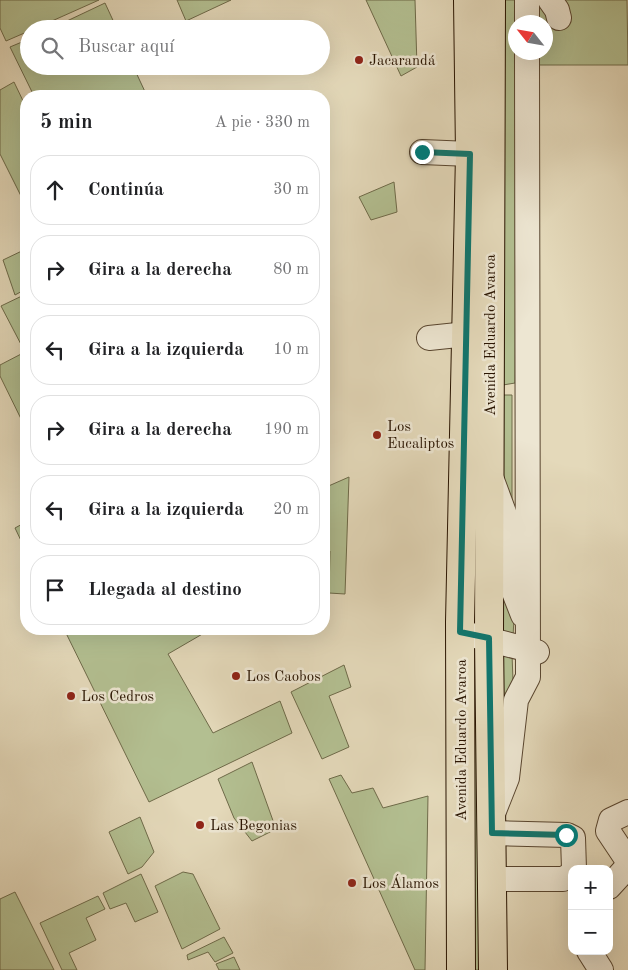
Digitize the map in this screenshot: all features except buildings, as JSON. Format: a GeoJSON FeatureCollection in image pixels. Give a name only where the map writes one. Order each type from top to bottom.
{"type":"FeatureCollection","features":[{"type":"Feature","properties":{"kind":"main road","name":"Avenida Eduardo Avaroa"},"geometry":{"type":"LineString","coordinates":[[461,970],[460,632],[470,154],[468,0]]}},
{"type":"Feature","properties":{"kind":"main road","name":"Avenida Eduardo Avaroa"},"geometry":{"type":"LineString","coordinates":[[491,0],[489,638],[494,970]]}},
{"type":"Feature","properties":{"kind":"main road"},"geometry":{"type":"LineString","coordinates":[[461,845],[492,832]]}},
{"type":"Feature","properties":{"kind":"street"},"geometry":{"type":"LineString","coordinates":[[527,0],[527,15]]}},
{"type":"Feature","properties":{"kind":"street"},"geometry":{"type":"LineString","coordinates":[[528,60],[528,626],[532,651],[528,677],[516,700],[507,778],[492,832],[566,835],[573,838],[575,844],[574,865]]}},
{"type":"Feature","properties":{"kind":"street"},"geometry":{"type":"LineString","coordinates":[[422,152],[470,154]]}},
{"type":"Feature","properties":{"kind":"street"},"geometry":{"type":"LineString","coordinates":[[429,338],[467,334]]}},
{"type":"Feature","properties":{"kind":"street"},"geometry":{"type":"LineString","coordinates":[[490,472],[509,526],[508,577],[528,626]]}},
{"type":"Feature","properties":{"kind":"street"},"geometry":{"type":"LineString","coordinates":[[460,632],[489,638],[532,651]]}},
{"type":"Feature","properties":{"kind":"street"},"geometry":{"type":"LineString","coordinates":[[628,812],[611,820],[608,831],[628,861]]}},
{"type":"Feature","properties":{"kind":"street"},"geometry":{"type":"LineString","coordinates":[[613,883],[628,866]]}},
{"type":"Feature","properties":{"kind":"street"},"geometry":{"type":"LineString","coordinates":[[494,884],[563,879],[568,876]]}},
{"type":"Feature","properties":{"kind":"street"},"geometry":{"type":"LineString","coordinates":[[494,884],[568,888]]}},
{"type":"Feature","properties":{"kind":"street"},"geometry":{"type":"LineString","coordinates":[[583,955],[583,970]]}},
{"type":"Feature","properties":{"kind":"street"},"geometry":{"type":"LineString","coordinates":[[592,955],[601,970]]}},
{"type":"Feature","properties":{"kind":"green space"},"geometry":{"type":"Polygon","coordinates":[[[0,0],[99,0],[54,20],[20,20],[20,35],[6,41],[0,28],[0,0]]]}},
{"type":"Feature","properties":{"kind":"green space"},"geometry":{"type":"Polygon","coordinates":[[[177,0],[231,0],[188,20],[186,20],[177,0]]]}},
{"type":"Feature","properties":{"kind":"green space"},"geometry":{"type":"Polygon","coordinates":[[[366,0],[415,0],[417,67],[401,76],[366,0]]]}},
{"type":"Feature","properties":{"kind":"green space"},"geometry":{"type":"Polygon","coordinates":[[[500,0],[517,0],[517,15],[508,15],[508,60],[517,60],[515,383],[503,385],[500,0]]]}},
{"type":"Feature","properties":{"kind":"green space"},"geometry":{"type":"Polygon","coordinates":[[[540,0],[627,0],[628,65],[535,65],[535,60],[553,60],[553,15],[539,15],[540,0]]]}},
{"type":"Feature","properties":{"kind":"green space"},"geometry":{"type":"Polygon","coordinates":[[[105,3],[113,20],[69,20],[105,3]]]}},
{"type":"Feature","properties":{"kind":"green space"},"geometry":{"type":"Polygon","coordinates":[[[20,43],[20,67],[10,47],[20,43]]]}},
{"type":"Feature","properties":{"kind":"green space"},"geometry":{"type":"Polygon","coordinates":[[[24,75],[137,75],[144,90],[31,90],[24,75]]]}},
{"type":"Feature","properties":{"kind":"green space"},"geometry":{"type":"Polygon","coordinates":[[[14,82],[20,94],[20,194],[0,154],[0,90],[14,82]]]}},
{"type":"Feature","properties":{"kind":"green space"},"geometry":{"type":"Polygon","coordinates":[[[394,182],[397,212],[371,220],[359,197],[394,182]]]}},
{"type":"Feature","properties":{"kind":"green space"},"geometry":{"type":"Polygon","coordinates":[[[20,252],[20,292],[15,295],[3,260],[20,252]]]}},
{"type":"Feature","properties":{"kind":"green space"},"geometry":{"type":"Polygon","coordinates":[[[20,297],[20,342],[1,306],[20,297]]]}},
{"type":"Feature","properties":{"kind":"green space"},"geometry":{"type":"Polygon","coordinates":[[[20,355],[20,417],[0,376],[0,365],[20,355]]]}},
{"type":"Feature","properties":{"kind":"green space"},"geometry":{"type":"Polygon","coordinates":[[[502,395],[512,395],[512,519],[503,486],[502,395]]]}},
{"type":"Feature","properties":{"kind":"green space"},"geometry":{"type":"Polygon","coordinates":[[[349,477],[345,594],[330,593],[330,485],[349,477]]]}},
{"type":"Feature","properties":{"kind":"green space"},"geometry":{"type":"Polygon","coordinates":[[[20,525],[20,538],[15,528],[20,525]]]}},
{"type":"Feature","properties":{"kind":"green space"},"geometry":{"type":"Polygon","coordinates":[[[499,527],[514,619],[513,636],[498,632],[499,527]]]}},
{"type":"Feature","properties":{"kind":"green space"},"geometry":{"type":"Polygon","coordinates":[[[67,635],[201,635],[168,654],[213,733],[280,701],[292,733],[149,802],[67,635]]]}},
{"type":"Feature","properties":{"kind":"green space"},"geometry":{"type":"Polygon","coordinates":[[[498,650],[512,654],[513,681],[502,776],[498,650]]]}},
{"type":"Feature","properties":{"kind":"green space"},"geometry":{"type":"Polygon","coordinates":[[[344,665],[351,687],[329,696],[349,747],[322,759],[291,692],[344,665]]]}},
{"type":"Feature","properties":{"kind":"green space"},"geometry":{"type":"Polygon","coordinates":[[[483,724],[480,970],[469,970],[473,725],[483,724]]]}},
{"type":"Feature","properties":{"kind":"green space"},"geometry":{"type":"Polygon","coordinates":[[[252,762],[276,829],[252,841],[234,818],[218,779],[252,762]]]}},
{"type":"Feature","properties":{"kind":"green space"},"geometry":{"type":"Polygon","coordinates":[[[341,775],[352,793],[373,788],[383,808],[428,796],[425,970],[415,970],[329,779],[341,775]]]}},
{"type":"Feature","properties":{"kind":"green space"},"geometry":{"type":"Polygon","coordinates":[[[140,817],[154,852],[142,867],[128,874],[109,832],[140,817]]]}},
{"type":"Feature","properties":{"kind":"green space"},"geometry":{"type":"Polygon","coordinates":[[[183,872],[193,874],[220,929],[182,949],[155,886],[183,872]]]}},
{"type":"Feature","properties":{"kind":"green space"},"geometry":{"type":"Polygon","coordinates":[[[141,874],[158,912],[135,922],[126,903],[110,909],[103,893],[141,874]]]}},
{"type":"Feature","properties":{"kind":"green space"},"geometry":{"type":"Polygon","coordinates":[[[15,892],[54,970],[0,970],[0,899],[15,892]]]}},
{"type":"Feature","properties":{"kind":"green space"},"geometry":{"type":"Polygon","coordinates":[[[98,896],[105,909],[86,918],[96,940],[69,953],[77,970],[62,970],[40,923],[98,896]]]}},
{"type":"Feature","properties":{"kind":"green space"},"geometry":{"type":"Polygon","coordinates":[[[224,937],[233,953],[215,962],[208,952],[188,960],[187,955],[224,937]]]}},
{"type":"Feature","properties":{"kind":"green space"},"geometry":{"type":"Polygon","coordinates":[[[234,957],[240,970],[219,970],[216,964],[234,957]]]}},
{"type":"Feature","properties":{"kind":"place","name":"Jacarandá"},"geometry":{"type":"Point","coordinates":[359,60]}},
{"type":"Feature","properties":{"kind":"place","name":"Los Eucaliptos"},"geometry":{"type":"Point","coordinates":[377,435]}},
{"type":"Feature","properties":{"kind":"place","name":"Los Caobos"},"geometry":{"type":"Point","coordinates":[236,676]}},
{"type":"Feature","properties":{"kind":"place","name":"Los Cedros"},"geometry":{"type":"Point","coordinates":[71,696]}},
{"type":"Feature","properties":{"kind":"place","name":"Las Begonias"},"geometry":{"type":"Point","coordinates":[200,825]}},
{"type":"Feature","properties":{"kind":"place","name":"Los Álamos"},"geometry":{"type":"Point","coordinates":[352,883]}},
{"type":"Feature","properties":{"kind":"route"},"geometry":{"type":"LineString","coordinates":[[422,152],[470,154],[466,384],[462,456],[460,632],[489,638],[492,833],[566,835]]}}]}
